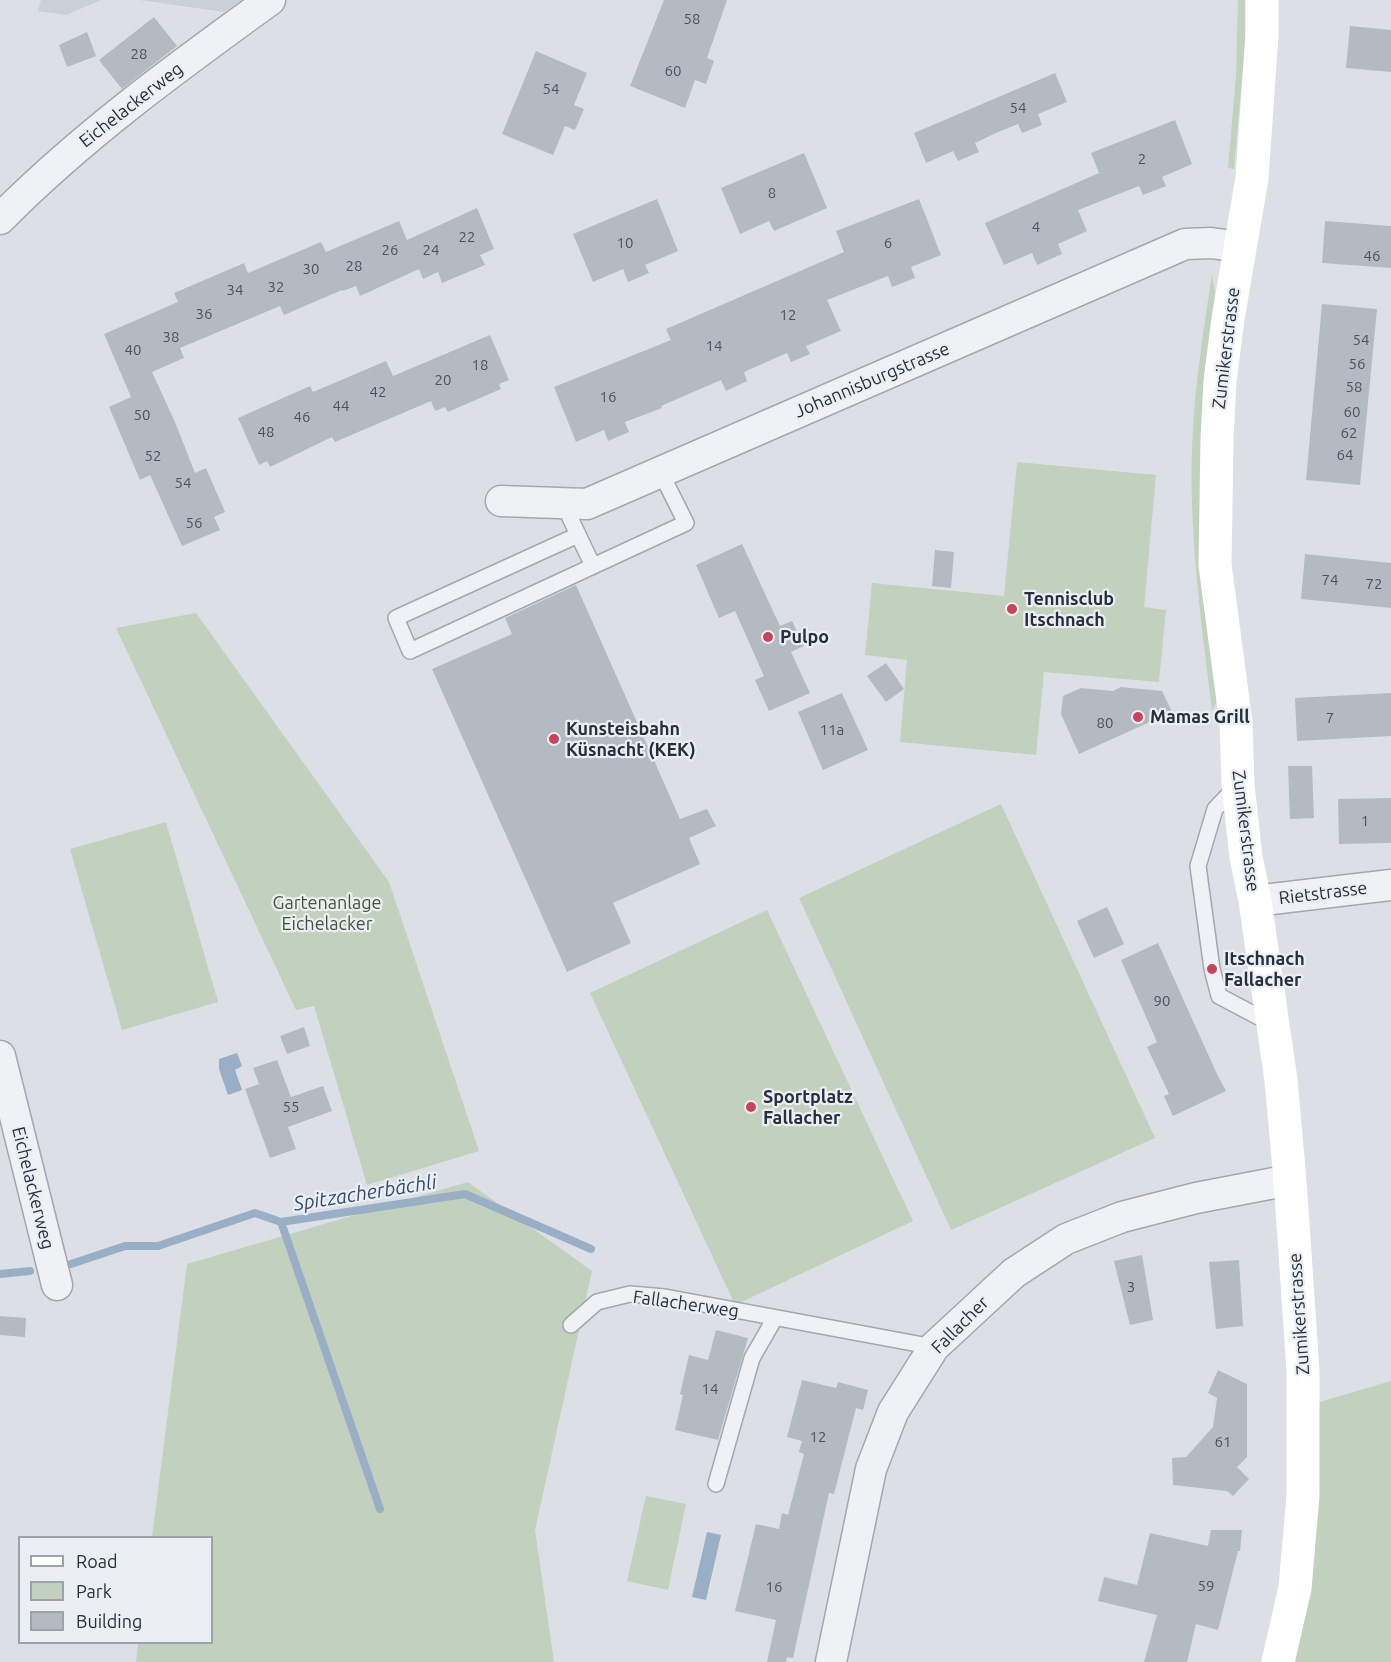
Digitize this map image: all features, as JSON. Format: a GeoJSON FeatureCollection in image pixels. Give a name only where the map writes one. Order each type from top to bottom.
{"type":"FeatureCollection","features":[{"type":"Feature","properties":{"kind":"main road","name":"Zumikerstrasse"},"geometry":{"type":"LineString","coordinates":[[1262,0],[1262,35],[1252,178],[1220,381],[1215,565],[1236,723],[1238,785],[1246,857],[1274,1026],[1290,1179],[1303,1371],[1303,1496],[1295,1588],[1278,1662]]}},
{"type":"Feature","properties":{"kind":"street","name":"Eichelackerweg"},"geometry":{"type":"LineString","coordinates":[[0,219],[40,179],[106,124],[270,0]]}},
{"type":"Feature","properties":{"kind":"street","name":"Johannisburgstrasse"},"geometry":{"type":"LineString","coordinates":[[501,501],[587,504],[1185,244],[1211,243],[1240,247]]}},
{"type":"Feature","properties":{"kind":"street","name":"Rietstrasse"},"geometry":{"type":"LineString","coordinates":[[1255,902],[1391,885]]}},
{"type":"Feature","properties":{"kind":"street","name":"Eichelackerweg"},"geometry":{"type":"LineString","coordinates":[[0,1056],[57,1285]]}},
{"type":"Feature","properties":{"kind":"street","name":"Fallacher"},"geometry":{"type":"LineString","coordinates":[[831,1662],[871,1469],[893,1412],[934,1347],[1014,1273],[1066,1239],[1122,1216],[1290,1179]]}},
{"type":"Feature","properties":{"kind":"lane"},"geometry":{"type":"LineString","coordinates":[[578,535],[396,618],[410,651],[686,524],[660,471]]}},
{"type":"Feature","properties":{"kind":"lane"},"geometry":{"type":"LineString","coordinates":[[563,503],[593,566]]}},
{"type":"Feature","properties":{"kind":"lane"},"geometry":{"type":"LineString","coordinates":[[1238,785],[1215,809],[1198,866],[1212,969],[1219,996],[1274,1026]]}},
{"type":"Feature","properties":{"kind":"lane","name":"Fallacherweg"},"geometry":{"type":"LineString","coordinates":[[571,1325],[597,1302],[630,1294],[665,1297],[934,1347]]}},
{"type":"Feature","properties":{"kind":"lane"},"geometry":{"type":"LineString","coordinates":[[716,1484],[752,1358],[774,1318]]}},
{"type":"Feature","properties":{"kind":"shaded area"},"geometry":{"type":"Polygon","coordinates":[[[41,0],[101,0],[66,15],[38,11],[41,0]]]}},
{"type":"Feature","properties":{"kind":"shaded area"},"geometry":{"type":"Polygon","coordinates":[[[139,0],[241,0],[224,12],[139,0]]]}},
{"type":"Feature","properties":{"kind":"green space"},"geometry":{"type":"Polygon","coordinates":[[[1238,0],[1245,0],[1245,45],[1234,169],[1228,168],[1236,76],[1238,0]]]}},
{"type":"Feature","properties":{"kind":"green space"},"geometry":{"type":"Polygon","coordinates":[[[1212,275],[1215,293],[1203,395],[1200,467],[1201,556],[1217,701],[1212,711],[1193,535],[1192,465],[1196,390],[1212,275]]]}},
{"type":"Feature","properties":{"kind":"green space","name":"Tennisclub Itschnach"},"geometry":{"type":"Polygon","coordinates":[[[1017,462],[1156,475],[1144,607],[1166,610],[1159,682],[1044,672],[1036,755],[900,742],[907,660],[865,655],[872,583],[1004,596],[1017,462]]]}},
{"type":"Feature","properties":{"kind":"green space","name":"Gartenanlage Eichelacker"},"geometry":{"type":"Polygon","coordinates":[[[196,613],[389,882],[479,1151],[367,1185],[314,1006],[296,1010],[116,628],[196,613]]]}},
{"type":"Feature","properties":{"kind":"green space"},"geometry":{"type":"Polygon","coordinates":[[[1001,804],[1155,1138],[951,1230],[799,898],[1001,804]]]}},
{"type":"Feature","properties":{"kind":"green space"},"geometry":{"type":"Polygon","coordinates":[[[166,822],[218,1002],[122,1030],[70,849],[166,822]]]}},
{"type":"Feature","properties":{"kind":"green space","name":"Sportplatz Fallacher"},"geometry":{"type":"Polygon","coordinates":[[[767,910],[913,1221],[735,1305],[590,993],[767,910]]]}},
{"type":"Feature","properties":{"kind":"green space"},"geometry":{"type":"Polygon","coordinates":[[[468,1182],[592,1271],[535,1530],[554,1662],[136,1662],[138,1644],[213,1644],[213,1536],[152,1536],[187,1264],[468,1182]]]}},
{"type":"Feature","properties":{"kind":"green space"},"geometry":{"type":"Polygon","coordinates":[[[1391,1381],[1391,1662],[1278,1662],[1306,1406],[1391,1381]]]}},
{"type":"Feature","properties":{"kind":"green space"},"geometry":{"type":"Polygon","coordinates":[[[646,1496],[686,1504],[668,1590],[627,1581],[646,1496]]]}},
{"type":"Feature","properties":{"kind":"water"},"geometry":{"type":"Polygon","coordinates":[[[237,1053],[242,1066],[235,1070],[242,1090],[228,1095],[219,1069],[219,1059],[237,1053]]]}},
{"type":"Feature","properties":{"kind":"water"},"geometry":{"type":"Polygon","coordinates":[[[707,1532],[721,1535],[706,1600],[692,1597],[707,1532]]]}},
{"type":"Feature","properties":{"kind":"building"},"geometry":{"type":"Polygon","coordinates":[[[664,0],[727,0],[707,58],[714,61],[706,84],[695,80],[685,108],[630,86],[664,0]]]}},
{"type":"Feature","properties":{"kind":"building"},"geometry":{"type":"Polygon","coordinates":[[[154,17],[177,46],[122,89],[99,60],[154,17]]]}},
{"type":"Feature","properties":{"kind":"building"},"geometry":{"type":"Polygon","coordinates":[[[1350,26],[1391,30],[1391,72],[1346,68],[1350,26]]]}},
{"type":"Feature","properties":{"kind":"building"},"geometry":{"type":"Polygon","coordinates":[[[87,32],[96,56],[67,67],[59,45],[87,32]]]}},
{"type":"Feature","properties":{"kind":"building"},"geometry":{"type":"Polygon","coordinates":[[[536,51],[587,73],[574,105],[584,109],[575,130],[565,126],[553,155],[502,134],[536,51]]]}},
{"type":"Feature","properties":{"kind":"building"},"geometry":{"type":"Polygon","coordinates":[[[1055,73],[1067,102],[1038,114],[1042,125],[1022,133],[1018,124],[975,143],[979,152],[958,161],[953,151],[926,163],[914,133],[1055,73]]]}},
{"type":"Feature","properties":{"kind":"building"},"geometry":{"type":"Polygon","coordinates":[[[1175,120],[1192,164],[1162,177],[1166,186],[1143,195],[1139,186],[1078,210],[1087,231],[1058,244],[1062,254],[1037,265],[1032,253],[1004,265],[985,223],[1099,173],[1091,153],[1175,120]]]}},
{"type":"Feature","properties":{"kind":"building"},"geometry":{"type":"Polygon","coordinates":[[[804,153],[827,208],[774,231],[769,221],[740,234],[721,188],[804,153]]]}},
{"type":"Feature","properties":{"kind":"building"},"geometry":{"type":"Polygon","coordinates":[[[657,199],[678,251],[645,265],[649,273],[628,282],[623,269],[593,282],[573,234],[657,199]]]}},
{"type":"Feature","properties":{"kind":"building"},"geometry":{"type":"Polygon","coordinates":[[[919,199],[941,255],[911,267],[915,278],[892,287],[888,276],[827,300],[841,331],[806,346],[810,354],[791,362],[787,353],[744,372],[747,381],[726,391],[721,380],[661,406],[662,408],[625,422],[629,432],[608,441],[604,430],[576,442],[554,387],[671,340],[666,329],[844,252],[836,231],[919,199]]]}},
{"type":"Feature","properties":{"kind":"building"},"geometry":{"type":"Polygon","coordinates":[[[477,208],[494,249],[480,255],[485,265],[442,283],[438,272],[423,279],[419,269],[360,296],[356,286],[284,315],[280,306],[180,348],[184,358],[152,372],[195,473],[206,468],[225,512],[214,517],[220,530],[182,546],[150,475],[140,480],[109,407],[131,397],[104,334],[178,302],[174,293],[244,263],[248,273],[321,242],[326,252],[399,221],[407,240],[477,208]]]}},
{"type":"Feature","properties":{"kind":"building"},"geometry":{"type":"Polygon","coordinates":[[[1325,221],[1391,226],[1391,268],[1322,263],[1325,221]]]}},
{"type":"Feature","properties":{"kind":"building"},"geometry":{"type":"Polygon","coordinates":[[[1322,304],[1377,309],[1360,485],[1306,480],[1322,304]]]}},
{"type":"Feature","properties":{"kind":"building"},"geometry":{"type":"Polygon","coordinates":[[[490,335],[509,380],[499,384],[501,389],[448,412],[445,407],[435,411],[431,401],[335,442],[332,437],[270,467],[267,461],[259,465],[238,418],[310,386],[313,392],[386,361],[393,376],[490,335]]]}},
{"type":"Feature","properties":{"kind":"building"},"geometry":{"type":"Polygon","coordinates":[[[742,544],[780,626],[792,621],[804,646],[791,652],[810,693],[769,711],[755,680],[764,676],[735,611],[719,618],[696,565],[742,544]]]}},
{"type":"Feature","properties":{"kind":"building"},"geometry":{"type":"Polygon","coordinates":[[[935,550],[954,552],[951,588],[932,586],[935,550]]]}},
{"type":"Feature","properties":{"kind":"building"},"geometry":{"type":"Polygon","coordinates":[[[1305,554],[1391,563],[1391,608],[1301,599],[1305,554]]]}},
{"type":"Feature","properties":{"kind":"building","name":"Kunsteisbahn Küsnacht (KEK)"},"geometry":{"type":"Polygon","coordinates":[[[576,585],[680,819],[707,809],[716,826],[689,838],[700,864],[613,903],[631,943],[567,972],[432,669],[512,634],[505,618],[576,585]]]}},
{"type":"Feature","properties":{"kind":"building"},"geometry":{"type":"Polygon","coordinates":[[[886,663],[904,689],[886,702],[867,676],[886,663]]]}},
{"type":"Feature","properties":{"kind":"building"},"geometry":{"type":"Polygon","coordinates":[[[1121,687],[1162,691],[1172,712],[1079,754],[1061,714],[1063,696],[1081,688],[1113,691],[1121,687]]]}},
{"type":"Feature","properties":{"kind":"building"},"geometry":{"type":"Polygon","coordinates":[[[842,693],[868,750],[823,770],[798,712],[842,693]]]}},
{"type":"Feature","properties":{"kind":"building"},"geometry":{"type":"Polygon","coordinates":[[[1391,693],[1391,736],[1297,741],[1295,698],[1391,693]]]}},
{"type":"Feature","properties":{"kind":"building"},"geometry":{"type":"Polygon","coordinates":[[[1288,766],[1312,766],[1314,818],[1290,819],[1288,766]]]}},
{"type":"Feature","properties":{"kind":"building"},"geometry":{"type":"Polygon","coordinates":[[[1391,798],[1391,843],[1339,844],[1338,799],[1391,798]]]}},
{"type":"Feature","properties":{"kind":"building"},"geometry":{"type":"Polygon","coordinates":[[[1107,907],[1124,944],[1094,958],[1077,921],[1107,907]]]}},
{"type":"Feature","properties":{"kind":"building"},"geometry":{"type":"Polygon","coordinates":[[[1158,943],[1226,1091],[1173,1116],[1164,1096],[1169,1094],[1147,1047],[1157,1042],[1121,960],[1158,943]]]}},
{"type":"Feature","properties":{"kind":"building"},"geometry":{"type":"Polygon","coordinates":[[[304,1027],[310,1046],[287,1054],[280,1036],[304,1027]]]}},
{"type":"Feature","properties":{"kind":"building"},"geometry":{"type":"Polygon","coordinates":[[[277,1060],[291,1097],[323,1086],[332,1111],[288,1127],[296,1149],[270,1158],[245,1089],[259,1084],[253,1068],[277,1060]]]}},
{"type":"Feature","properties":{"kind":"building"},"geometry":{"type":"Polygon","coordinates":[[[1142,1255],[1153,1320],[1130,1325],[1114,1261],[1142,1255]]]}},
{"type":"Feature","properties":{"kind":"building"},"geometry":{"type":"Polygon","coordinates":[[[1239,1260],[1243,1326],[1216,1329],[1209,1262],[1239,1260]]]}},
{"type":"Feature","properties":{"kind":"building"},"geometry":{"type":"Polygon","coordinates":[[[0,1316],[26,1318],[25,1337],[0,1335],[0,1316]]]}},
{"type":"Feature","properties":{"kind":"building"},"geometry":{"type":"Polygon","coordinates":[[[716,1330],[748,1338],[718,1440],[675,1430],[689,1355],[708,1360],[716,1330]]]}},
{"type":"Feature","properties":{"kind":"building"},"geometry":{"type":"Polygon","coordinates":[[[1218,1370],[1247,1384],[1247,1457],[1237,1467],[1249,1479],[1233,1496],[1227,1491],[1173,1485],[1172,1458],[1186,1457],[1213,1427],[1217,1398],[1208,1393],[1218,1370]]]}},
{"type":"Feature","properties":{"kind":"building"},"geometry":{"type":"Polygon","coordinates":[[[802,1380],[836,1388],[838,1382],[868,1390],[863,1410],[856,1408],[834,1494],[829,1493],[793,1658],[787,1657],[786,1662],[767,1662],[776,1620],[735,1611],[756,1524],[779,1529],[782,1513],[788,1515],[804,1454],[799,1452],[802,1441],[787,1437],[802,1380]]]}},
{"type":"Feature","properties":{"kind":"building"},"geometry":{"type":"Polygon","coordinates":[[[1211,1530],[1242,1530],[1240,1551],[1238,1551],[1218,1630],[1196,1624],[1187,1662],[1144,1662],[1157,1615],[1098,1601],[1104,1577],[1137,1585],[1150,1533],[1208,1546],[1211,1530]]]}},
{"type":"Feature","properties":{"kind":"waterway","name":"Spitzacherbächli"},"geometry":{"type":"LineString","coordinates":[[71,1264],[125,1246],[158,1246],[255,1213],[281,1222],[465,1194],[591,1249]]}},
{"type":"Feature","properties":{"kind":"waterway"},"geometry":{"type":"LineString","coordinates":[[281,1222],[380,1509]]}},
{"type":"Feature","properties":{"kind":"waterway","name":"Spitzacherbächli"},"geometry":{"type":"LineString","coordinates":[[0,1274],[30,1271]]}},
{"type":"Feature","properties":{"kind":"place","name":"Tennisclub Itschnach"},"geometry":{"type":"Point","coordinates":[1012,609]}},
{"type":"Feature","properties":{"kind":"place","name":"Pulpo"},"geometry":{"type":"Point","coordinates":[768,637]}},
{"type":"Feature","properties":{"kind":"place","name":"Mamas Grill"},"geometry":{"type":"Point","coordinates":[1138,717]}},
{"type":"Feature","properties":{"kind":"place","name":"Kunsteisbahn Küsnacht (KEK)"},"geometry":{"type":"Point","coordinates":[554,739]}},
{"type":"Feature","properties":{"kind":"place","name":"Itschnach Fallacher"},"geometry":{"type":"Point","coordinates":[1212,969]}},
{"type":"Feature","properties":{"kind":"place","name":"Sportplatz Fallacher"},"geometry":{"type":"Point","coordinates":[751,1107]}}]}
